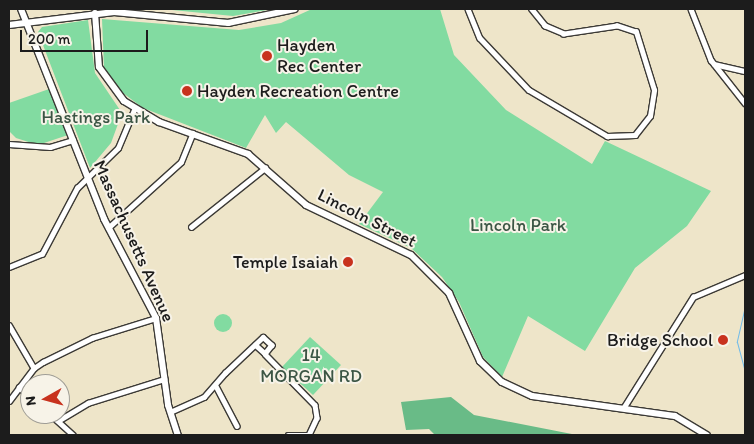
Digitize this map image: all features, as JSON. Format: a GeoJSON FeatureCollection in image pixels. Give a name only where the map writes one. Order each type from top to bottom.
{"type":"FeatureCollection","features":[{"type":"Feature","properties":{"kind":"street","name":"Massachusetts Avenue"},"geometry":{"type":"LineString","coordinates":[[21,9],[108,228],[156,318],[170,412],[178,435]]}},
{"type":"Feature","properties":{"kind":"street"},"geometry":{"type":"LineString","coordinates":[[9,25],[95,13],[228,23],[295,9]]}},
{"type":"Feature","properties":{"kind":"street"},"geometry":{"type":"LineString","coordinates":[[468,9],[480,38],[529,90],[607,136],[635,135],[650,116],[654,97],[652,78],[636,32],[617,26],[564,34],[545,26],[531,9]]}},
{"type":"Feature","properties":{"kind":"street"},"geometry":{"type":"LineString","coordinates":[[691,9],[698,36],[714,64],[745,103]]}},
{"type":"Feature","properties":{"kind":"street","name":"Lincoln Street"},"geometry":{"type":"LineString","coordinates":[[95,13],[102,74],[134,110],[240,149],[266,168],[306,205],[391,244],[434,275],[459,310],[480,361],[502,382],[532,396],[624,407],[675,416],[707,435]]}},
{"type":"Feature","properties":{"kind":"street"},"geometry":{"type":"LineString","coordinates":[[714,64],[745,71]]}},
{"type":"Feature","properties":{"kind":"street"},"geometry":{"type":"LineString","coordinates":[[9,267],[42,254],[64,208],[88,178],[118,148],[134,110]]}},
{"type":"Feature","properties":{"kind":"street"},"geometry":{"type":"LineString","coordinates":[[108,228],[180,163],[193,133]]}},
{"type":"Feature","properties":{"kind":"street"},"geometry":{"type":"LineString","coordinates":[[9,145],[50,148],[73,140]]}},
{"type":"Feature","properties":{"kind":"street"},"geometry":{"type":"LineString","coordinates":[[191,226],[266,168]]}},
{"type":"Feature","properties":{"kind":"street"},"geometry":{"type":"LineString","coordinates":[[624,407],[693,297],[745,275]]}},
{"type":"Feature","properties":{"kind":"street"},"geometry":{"type":"LineString","coordinates":[[9,401],[34,368],[92,338],[156,318]]}},
{"type":"Feature","properties":{"kind":"street"},"geometry":{"type":"LineString","coordinates":[[9,325],[34,368]]}},
{"type":"Feature","properties":{"kind":"street"},"geometry":{"type":"LineString","coordinates":[[170,412],[194,404],[216,386],[255,345],[267,336],[272,345],[265,354]]}},
{"type":"Feature","properties":{"kind":"street"},"geometry":{"type":"LineString","coordinates":[[255,345],[315,405],[317,418],[310,435],[288,435]]}},
{"type":"Feature","properties":{"kind":"street"},"geometry":{"type":"LineString","coordinates":[[70,414],[88,403],[164,379]]}},
{"type":"Feature","properties":{"kind":"street"},"geometry":{"type":"LineString","coordinates":[[216,386],[237,426]]}},
{"type":"Feature","properties":{"kind":"street"},"geometry":{"type":"LineString","coordinates":[[60,424],[73,435]]}},
{"type":"Feature","properties":{"kind":"green space"},"geometry":{"type":"Polygon","coordinates":[[[162,9],[273,9],[233,16],[162,9]]]}},
{"type":"Feature","properties":{"kind":"green space","name":"Lincoln Park"},"geometry":{"type":"Polygon","coordinates":[[[312,9],[440,9],[454,55],[506,110],[592,164],[605,141],[711,191],[687,226],[635,268],[585,351],[528,316],[502,377],[483,357],[459,302],[442,277],[411,248],[359,224],[383,192],[349,175],[286,122],[276,133],[265,115],[246,148],[143,108],[119,90],[104,67],[102,19],[239,30],[281,23],[312,9]]]}},
{"type":"Feature","properties":{"kind":"green space","name":"Hastings Park"},"geometry":{"type":"Polygon","coordinates":[[[88,20],[95,73],[122,113],[111,143],[90,168],[38,32],[42,27],[88,20]]]}},
{"type":"Feature","properties":{"kind":"green space"},"geometry":{"type":"Polygon","coordinates":[[[52,88],[71,134],[38,145],[16,138],[9,131],[9,103],[52,88]]]}},
{"type":"Feature","properties":{"kind":"green space"},"geometry":{"type":"Polygon","coordinates":[[[223,314],[229,317],[232,323],[229,329],[223,332],[217,329],[214,323],[217,317],[223,314]]]}},
{"type":"Feature","properties":{"kind":"green space","name":"14 MORGAN RD"},"geometry":{"type":"Polygon","coordinates":[[[310,337],[341,365],[313,395],[282,367],[310,337]]]}},
{"type":"Feature","properties":{"kind":"green space"},"geometry":{"type":"Polygon","coordinates":[[[451,397],[474,415],[577,435],[435,435],[429,429],[406,430],[401,402],[451,397]]]}},
{"type":"Feature","properties":{"kind":"waterway"},"geometry":{"type":"LineString","coordinates":[[745,306],[737,342],[745,371]]}},
{"type":"Feature","properties":{"kind":"place","name":"Hayden Rec Center"},"geometry":{"type":"Point","coordinates":[267,56]}},
{"type":"Feature","properties":{"kind":"place","name":"Hayden Recreation Centre"},"geometry":{"type":"Point","coordinates":[187,91]}},
{"type":"Feature","properties":{"kind":"place","name":"Temple Isaiah"},"geometry":{"type":"Point","coordinates":[348,262]}},
{"type":"Feature","properties":{"kind":"place","name":"Bridge School"},"geometry":{"type":"Point","coordinates":[723,340]}}]}
